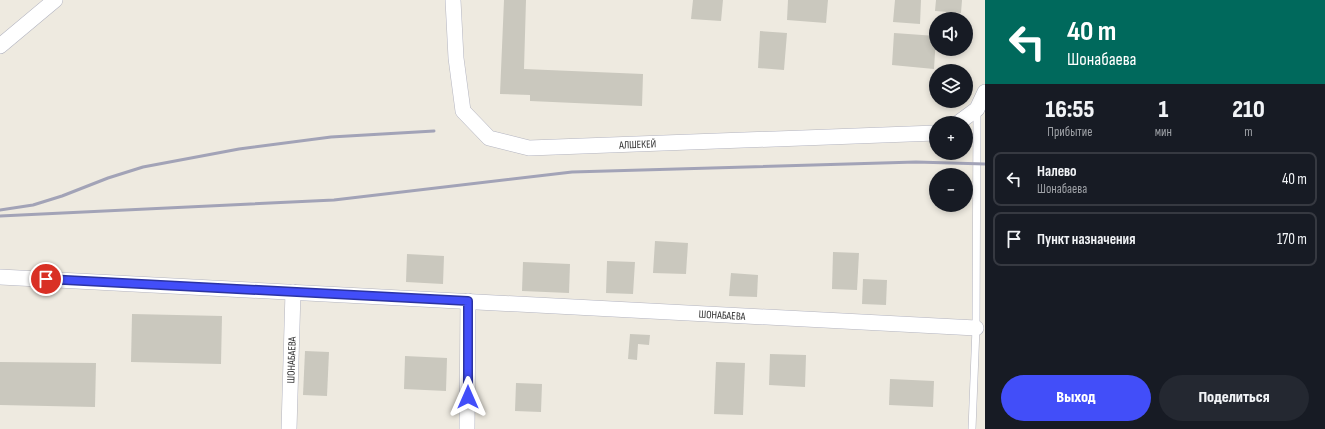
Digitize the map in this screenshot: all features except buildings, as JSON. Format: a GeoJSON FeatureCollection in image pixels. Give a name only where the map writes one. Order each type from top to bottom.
{"type":"FeatureCollection","features":[{"type":"Feature","properties":{"kind":"street"},"geometry":{"type":"LineString","coordinates":[[1,44],[55,0]]}},
{"type":"Feature","properties":{"kind":"street","name":"АЛШЕКЕЙ"},"geometry":{"type":"LineString","coordinates":[[453,0],[456,58],[463,111],[489,138],[529,148],[929,133]]}},
{"type":"Feature","properties":{"kind":"street"},"geometry":{"type":"LineString","coordinates":[[968,116],[977,109],[985,92]]}},
{"type":"Feature","properties":{"kind":"street","name":"ШОНАБАЕВА"},"geometry":{"type":"LineString","coordinates":[[0,277],[976,328]]}},
{"type":"Feature","properties":{"kind":"street","name":"ШОНАБАЕВА"},"geometry":{"type":"LineString","coordinates":[[289,429],[293,292]]}},
{"type":"Feature","properties":{"kind":"street"},"geometry":{"type":"LineString","coordinates":[[468,301],[468,429]]}},
{"type":"Feature","properties":{"kind":"lane"},"geometry":{"type":"LineString","coordinates":[[972,429],[976,328],[977,109]]}},
{"type":"Feature","properties":{"kind":"railway"},"geometry":{"type":"LineString","coordinates":[[0,210],[33,205],[143,167],[239,149],[331,137],[434,131]]}},
{"type":"Feature","properties":{"kind":"railway"},"geometry":{"type":"LineString","coordinates":[[0,216],[334,200],[572,172],[916,162],[985,164]]}},
{"type":"Feature","properties":{"kind":"route"},"geometry":{"type":"LineString","coordinates":[[46,279],[468,301],[468,397]]}}]}
